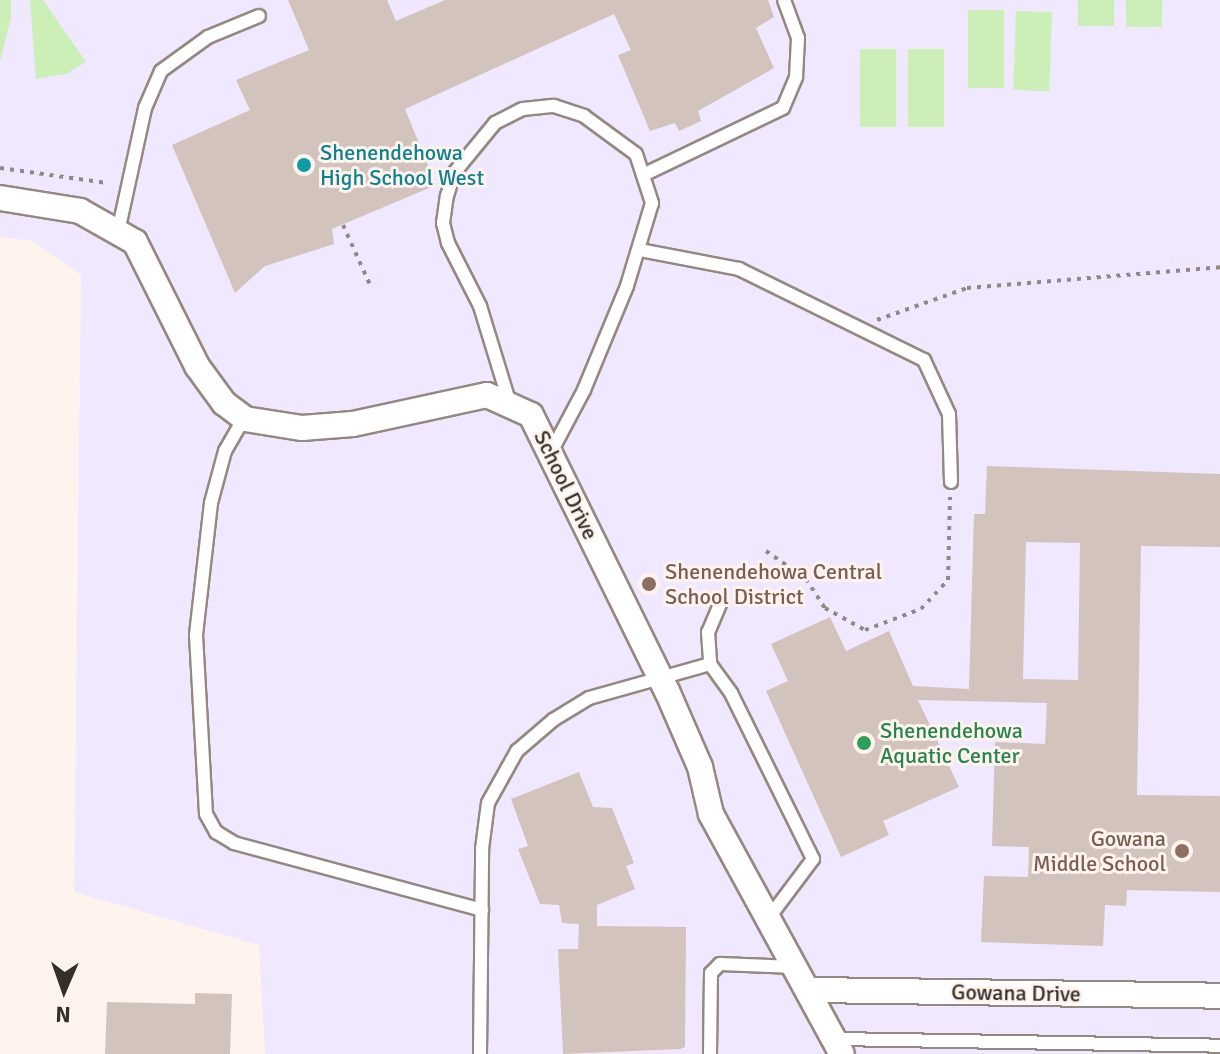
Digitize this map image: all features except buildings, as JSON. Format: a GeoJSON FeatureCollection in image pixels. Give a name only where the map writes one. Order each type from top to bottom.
{"type":"FeatureCollection","features":[{"type":"Feature","properties":{"kind":"street"},"geometry":{"type":"LineString","coordinates":[[0,198],[80,211],[135,242],[156,277],[197,366],[224,403],[244,418],[267,426],[302,428],[353,424],[466,396],[509,401]]}},
{"type":"Feature","properties":{"kind":"street","name":"School Drive"},"geometry":{"type":"LineString","coordinates":[[509,401],[531,415],[551,452],[700,767],[711,814],[771,915],[839,1046]]}},
{"type":"Feature","properties":{"kind":"street","name":"Gowana Drive"},"geometry":{"type":"LineString","coordinates":[[811,990],[1220,996]]}},
{"type":"Feature","properties":{"kind":"lane"},"geometry":{"type":"LineString","coordinates":[[643,175],[783,108],[796,77],[798,38],[784,0]]}},
{"type":"Feature","properties":{"kind":"lane"},"geometry":{"type":"LineString","coordinates":[[118,232],[145,108],[161,71],[208,37],[259,16]]}},
{"type":"Feature","properties":{"kind":"lane"},"geometry":{"type":"LineString","coordinates":[[509,401],[480,306],[443,223],[454,173],[495,123],[523,109],[554,106],[584,116],[636,154],[652,203],[640,250],[584,390],[551,452]]}},
{"type":"Feature","properties":{"kind":"lane"},"geometry":{"type":"LineString","coordinates":[[640,250],[739,269],[924,360],[949,414],[951,482]]}},
{"type":"Feature","properties":{"kind":"lane"},"geometry":{"type":"LineString","coordinates":[[244,418],[225,451],[211,503],[196,635],[206,814],[216,832],[234,843],[482,910]]}},
{"type":"Feature","properties":{"kind":"lane"},"geometry":{"type":"LineString","coordinates":[[721,602],[708,632],[710,664],[731,693],[813,859],[771,915]]}},
{"type":"Feature","properties":{"kind":"lane"},"geometry":{"type":"LineString","coordinates":[[480,1054],[482,849],[488,803],[517,751],[553,720],[589,698],[658,675],[710,664]]}},
{"type":"Feature","properties":{"kind":"lane"},"geometry":{"type":"LineString","coordinates":[[710,1054],[711,973],[720,964],[798,967]]}},
{"type":"Feature","properties":{"kind":"lane"},"geometry":{"type":"LineString","coordinates":[[839,1046],[1220,1046]]}},
{"type":"Feature","properties":{"kind":"path"},"geometry":{"type":"LineString","coordinates":[[0,168],[107,183]]}},
{"type":"Feature","properties":{"kind":"path"},"geometry":{"type":"LineString","coordinates":[[343,225],[371,287]]}},
{"type":"Feature","properties":{"kind":"path"},"geometry":{"type":"LineString","coordinates":[[860,326],[967,288],[1220,267]]}},
{"type":"Feature","properties":{"kind":"path"},"geometry":{"type":"LineString","coordinates":[[766,551],[806,579],[825,608],[841,620],[865,630],[904,617],[921,609],[948,580],[951,482]]}},
{"type":"Feature","properties":{"kind":"shaded area","name":"Shenendehowa Central School District"},"geometry":{"type":"Polygon","coordinates":[[[0,0],[1220,0],[1220,1054],[265,1054],[259,945],[74,892],[81,275],[33,241],[0,237],[0,0]]]}},
{"type":"Feature","properties":{"kind":"green space"},"geometry":{"type":"Polygon","coordinates":[[[0,0],[11,0],[11,18],[0,62],[0,0]]]}},
{"type":"Feature","properties":{"kind":"green space"},"geometry":{"type":"Polygon","coordinates":[[[30,0],[43,0],[86,62],[66,74],[36,79],[30,0]]]}},
{"type":"Feature","properties":{"kind":"green space"},"geometry":{"type":"Polygon","coordinates":[[[1078,0],[1114,0],[1114,26],[1078,26],[1078,0]]]}},
{"type":"Feature","properties":{"kind":"green space"},"geometry":{"type":"Polygon","coordinates":[[[1126,0],[1162,0],[1162,27],[1126,27],[1126,0]]]}},
{"type":"Feature","properties":{"kind":"green space"},"geometry":{"type":"Polygon","coordinates":[[[968,10],[1004,10],[1004,88],[968,88],[968,10]]]}},
{"type":"Feature","properties":{"kind":"green space"},"geometry":{"type":"Polygon","coordinates":[[[1016,11],[1052,12],[1049,91],[1013,90],[1016,11]]]}},
{"type":"Feature","properties":{"kind":"green space"},"geometry":{"type":"Polygon","coordinates":[[[860,49],[896,49],[896,127],[860,127],[860,49]]]}},
{"type":"Feature","properties":{"kind":"green space"},"geometry":{"type":"Polygon","coordinates":[[[908,49],[944,49],[944,127],[908,127],[908,49]]]}},
{"type":"Feature","properties":{"kind":"place","name":"Shenendehowa High School West"},"geometry":{"type":"Point","coordinates":[304,165]}},
{"type":"Feature","properties":{"kind":"place","name":"Shenendehowa Central School District"},"geometry":{"type":"Point","coordinates":[649,584]}},
{"type":"Feature","properties":{"kind":"place","name":"Shenendehowa Aquatic Center"},"geometry":{"type":"Point","coordinates":[864,743]}},
{"type":"Feature","properties":{"kind":"place","name":"Gowana Middle School"},"geometry":{"type":"Point","coordinates":[1182,851]}}]}
